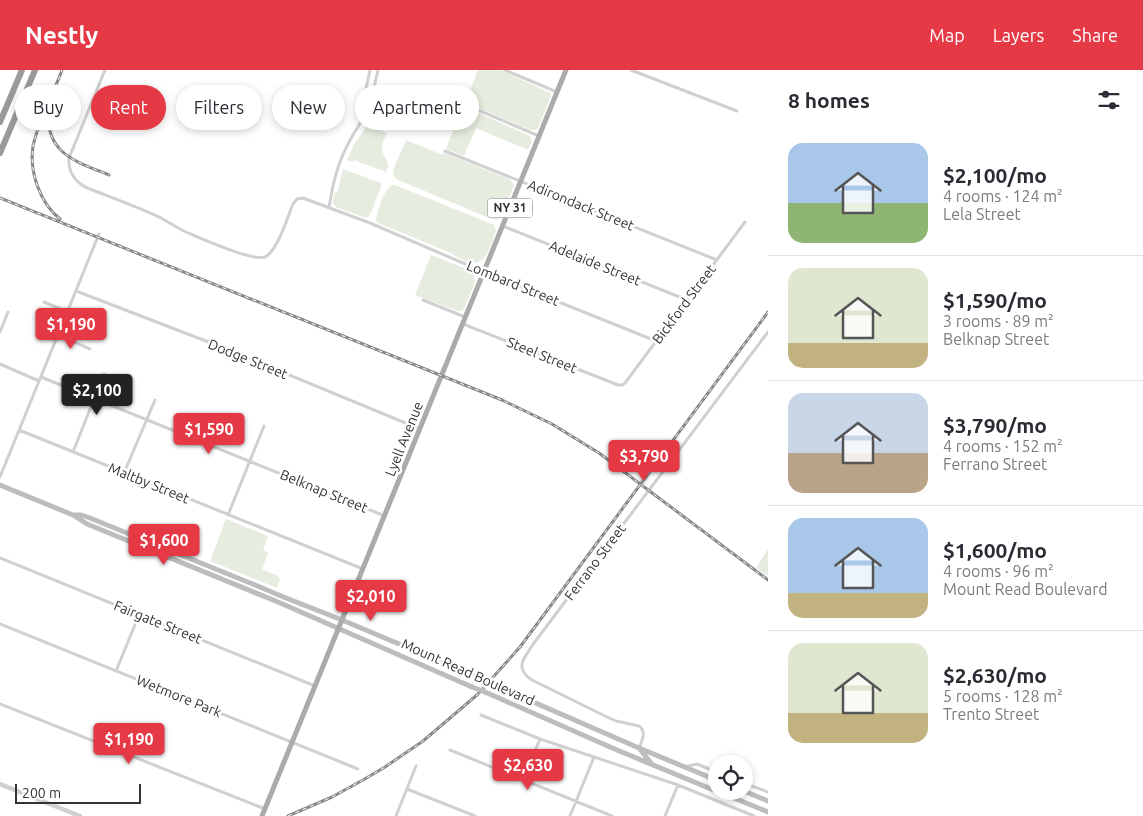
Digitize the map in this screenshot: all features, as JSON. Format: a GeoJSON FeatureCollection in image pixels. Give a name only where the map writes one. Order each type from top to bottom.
{"type":"FeatureCollection","features":[{"type":"Feature","properties":{"kind":"highway"},"geometry":{"type":"LineString","coordinates":[[0,122],[22,70]]}},
{"type":"Feature","properties":{"kind":"highway"},"geometry":{"type":"LineString","coordinates":[[0,153],[35,70]]}},
{"type":"Feature","properties":{"kind":"main road","name":"Lyell Avenue"},"geometry":{"type":"LineString","coordinates":[[262,816],[566,70]]}},
{"type":"Feature","properties":{"kind":"main road","name":"Mount Read Boulevard"},"geometry":{"type":"LineString","coordinates":[[0,485],[73,515],[87,524],[278,602],[708,787]]}},
{"type":"Feature","properties":{"kind":"main road","name":"Mount Read Boulevard"},"geometry":{"type":"LineString","coordinates":[[73,515],[88,517],[342,620],[708,777]]}},
{"type":"Feature","properties":{"kind":"main road"},"geometry":{"type":"LineString","coordinates":[[618,750],[632,751],[638,748],[652,764]]}},
{"type":"Feature","properties":{"kind":"main road"},"geometry":{"type":"LineString","coordinates":[[753,795],[768,801]]}},
{"type":"Feature","properties":{"kind":"main road","name":"Mount Read Boulevard"},"geometry":{"type":"LineString","coordinates":[[739,800],[768,812]]}},
{"type":"Feature","properties":{"kind":"street","name":"Lombard Street"},"geometry":{"type":"LineString","coordinates":[[105,70],[69,158],[72,176],[80,184],[159,217],[185,231],[238,252],[260,258],[272,253],[293,204],[297,199],[302,198],[370,223],[484,272],[656,341]]}},
{"type":"Feature","properties":{"kind":"street"},"geometry":{"type":"LineString","coordinates":[[367,85],[370,70]]}},
{"type":"Feature","properties":{"kind":"street"},"geometry":{"type":"LineString","coordinates":[[374,85],[378,70]]}},
{"type":"Feature","properties":{"kind":"street"},"geometry":{"type":"LineString","coordinates":[[505,70],[557,92]]}},
{"type":"Feature","properties":{"kind":"street"},"geometry":{"type":"LineString","coordinates":[[631,70],[738,111]]}},
{"type":"Feature","properties":{"kind":"street"},"geometry":{"type":"LineString","coordinates":[[479,111],[539,137]]}},
{"type":"Feature","properties":{"kind":"street"},"geometry":{"type":"LineString","coordinates":[[329,208],[332,188],[340,160],[357,130]]}},
{"type":"Feature","properties":{"kind":"street","name":"Adirondack Street"},"geometry":{"type":"LineString","coordinates":[[445,150],[717,260]]}},
{"type":"Feature","properties":{"kind":"street","name":"Bickford Street"},"geometry":{"type":"LineString","coordinates":[[622,385],[745,222]]}},
{"type":"Feature","properties":{"kind":"street","name":"Adelaide Street"},"geometry":{"type":"LineString","coordinates":[[503,226],[687,300]]}},
{"type":"Feature","properties":{"kind":"street"},"geometry":{"type":"LineString","coordinates":[[0,477],[99,234]]}},
{"type":"Feature","properties":{"kind":"street","name":"Dodge Street"},"geometry":{"type":"LineString","coordinates":[[76,290],[216,345],[420,430]]}},
{"type":"Feature","properties":{"kind":"street"},"geometry":{"type":"LineString","coordinates":[[423,300],[466,317]]}},
{"type":"Feature","properties":{"kind":"street"},"geometry":{"type":"LineString","coordinates":[[44,302],[68,312]]}},
{"type":"Feature","properties":{"kind":"street"},"geometry":{"type":"LineString","coordinates":[[0,332],[8,312]]}},
{"type":"Feature","properties":{"kind":"street","name":"Steel Street"},"geometry":{"type":"LineString","coordinates":[[463,324],[622,385]]}},
{"type":"Feature","properties":{"kind":"street","name":"Ferrano Street"},"geometry":{"type":"LineString","coordinates":[[638,748],[643,735],[643,731],[639,726],[616,721],[532,680],[524,673],[522,662],[534,643],[768,332]]}},
{"type":"Feature","properties":{"kind":"street"},"geometry":{"type":"LineString","coordinates":[[58,335],[90,349]]}},
{"type":"Feature","properties":{"kind":"street","name":"Belknap Street"},"geometry":{"type":"LineString","coordinates":[[0,364],[94,398],[385,516]]}},
{"type":"Feature","properties":{"kind":"street"},"geometry":{"type":"LineString","coordinates":[[73,452],[104,374]]}},
{"type":"Feature","properties":{"kind":"street"},"geometry":{"type":"LineString","coordinates":[[124,473],[154,400]]}},
{"type":"Feature","properties":{"kind":"street"},"geometry":{"type":"LineString","coordinates":[[228,515],[264,426]]}},
{"type":"Feature","properties":{"kind":"street","name":"Maltby Street"},"geometry":{"type":"LineString","coordinates":[[19,430],[363,569]]}},
{"type":"Feature","properties":{"kind":"street","name":"Fairgate Street"},"geometry":{"type":"LineString","coordinates":[[0,558],[315,686]]}},
{"type":"Feature","properties":{"kind":"street"},"geometry":{"type":"LineString","coordinates":[[116,671],[139,615]]}},
{"type":"Feature","properties":{"kind":"street","name":"Wetmore Park"},"geometry":{"type":"LineString","coordinates":[[0,624],[358,769]]}},
{"type":"Feature","properties":{"kind":"street"},"geometry":{"type":"LineString","coordinates":[[0,704],[265,809]]}},
{"type":"Feature","properties":{"kind":"street"},"geometry":{"type":"LineString","coordinates":[[481,715],[540,739],[678,785],[754,816]]}},
{"type":"Feature","properties":{"kind":"street"},"geometry":{"type":"LineString","coordinates":[[523,779],[540,739]]}},
{"type":"Feature","properties":{"kind":"street"},"geometry":{"type":"LineString","coordinates":[[450,750],[612,816]]}},
{"type":"Feature","properties":{"kind":"street"},"geometry":{"type":"LineString","coordinates":[[570,816],[594,757]]}},
{"type":"Feature","properties":{"kind":"street","name":"Mount Read Boulevard"},"geometry":{"type":"LineString","coordinates":[[683,767],[697,764],[708,769]]}},
{"type":"Feature","properties":{"kind":"street"},"geometry":{"type":"LineString","coordinates":[[396,816],[416,766]]}},
{"type":"Feature","properties":{"kind":"street"},"geometry":{"type":"LineString","coordinates":[[0,784],[80,816]]}},
{"type":"Feature","properties":{"kind":"street"},"geometry":{"type":"LineString","coordinates":[[665,816],[678,785]]}},
{"type":"Feature","properties":{"kind":"street"},"geometry":{"type":"LineString","coordinates":[[753,786],[768,792]]}},
{"type":"Feature","properties":{"kind":"street"},"geometry":{"type":"LineString","coordinates":[[407,789],[475,816]]}},
{"type":"Feature","properties":{"kind":"shaded area"},"geometry":{"type":"Polygon","coordinates":[[[478,70],[501,70],[550,93],[551,96],[538,128],[530,130],[479,108],[479,85],[472,85],[478,70]]]}},
{"type":"Feature","properties":{"kind":"shaded area"},"geometry":{"type":"Polygon","coordinates":[[[479,113],[530,136],[532,141],[528,150],[479,129],[479,113]]]}},
{"type":"Feature","properties":{"kind":"shaded area"},"geometry":{"type":"Polygon","coordinates":[[[364,130],[380,130],[387,133],[382,148],[388,164],[386,172],[354,160],[353,162],[347,160],[354,144],[364,130]]]}},
{"type":"Feature","properties":{"kind":"shaded area"},"geometry":{"type":"Polygon","coordinates":[[[454,130],[475,130],[464,156],[446,149],[454,130]]]}},
{"type":"Feature","properties":{"kind":"shaded area"},"geometry":{"type":"Polygon","coordinates":[[[406,140],[511,180],[514,186],[500,218],[496,220],[489,218],[396,179],[393,170],[406,140]]]}},
{"type":"Feature","properties":{"kind":"shaded area"},"geometry":{"type":"Polygon","coordinates":[[[343,169],[382,184],[370,215],[366,218],[336,207],[333,203],[334,193],[337,193],[343,169]]]}},
{"type":"Feature","properties":{"kind":"shaded area"},"geometry":{"type":"Polygon","coordinates":[[[392,185],[494,225],[496,231],[487,254],[479,262],[473,263],[378,223],[376,221],[381,201],[386,191],[392,185]]]}},
{"type":"Feature","properties":{"kind":"shaded area"},"geometry":{"type":"Polygon","coordinates":[[[431,255],[469,270],[474,275],[475,282],[464,309],[461,311],[415,295],[431,255]]]}},
{"type":"Feature","properties":{"kind":"shaded area"},"geometry":{"type":"Polygon","coordinates":[[[226,519],[268,536],[263,550],[268,553],[262,569],[278,576],[280,579],[277,588],[210,561],[226,519]]]}},
{"type":"Feature","properties":{"kind":"shaded area"},"geometry":{"type":"Polygon","coordinates":[[[768,549],[768,576],[756,568],[768,549]]]}},
{"type":"Feature","properties":{"kind":"railway"},"geometry":{"type":"LineString","coordinates":[[60,219],[42,196],[35,176],[32,156],[37,131],[62,70]]}},
{"type":"Feature","properties":{"kind":"railway"},"geometry":{"type":"LineString","coordinates":[[50,130],[57,146],[65,154],[74,160],[109,175]]}},
{"type":"Feature","properties":{"kind":"railway"},"geometry":{"type":"LineString","coordinates":[[0,198],[502,400],[552,424],[599,453],[768,580]]}},
{"type":"Feature","properties":{"kind":"railway"},"geometry":{"type":"LineString","coordinates":[[288,816],[332,797],[385,767],[423,741],[477,695],[520,647],[768,312]]}}]}
